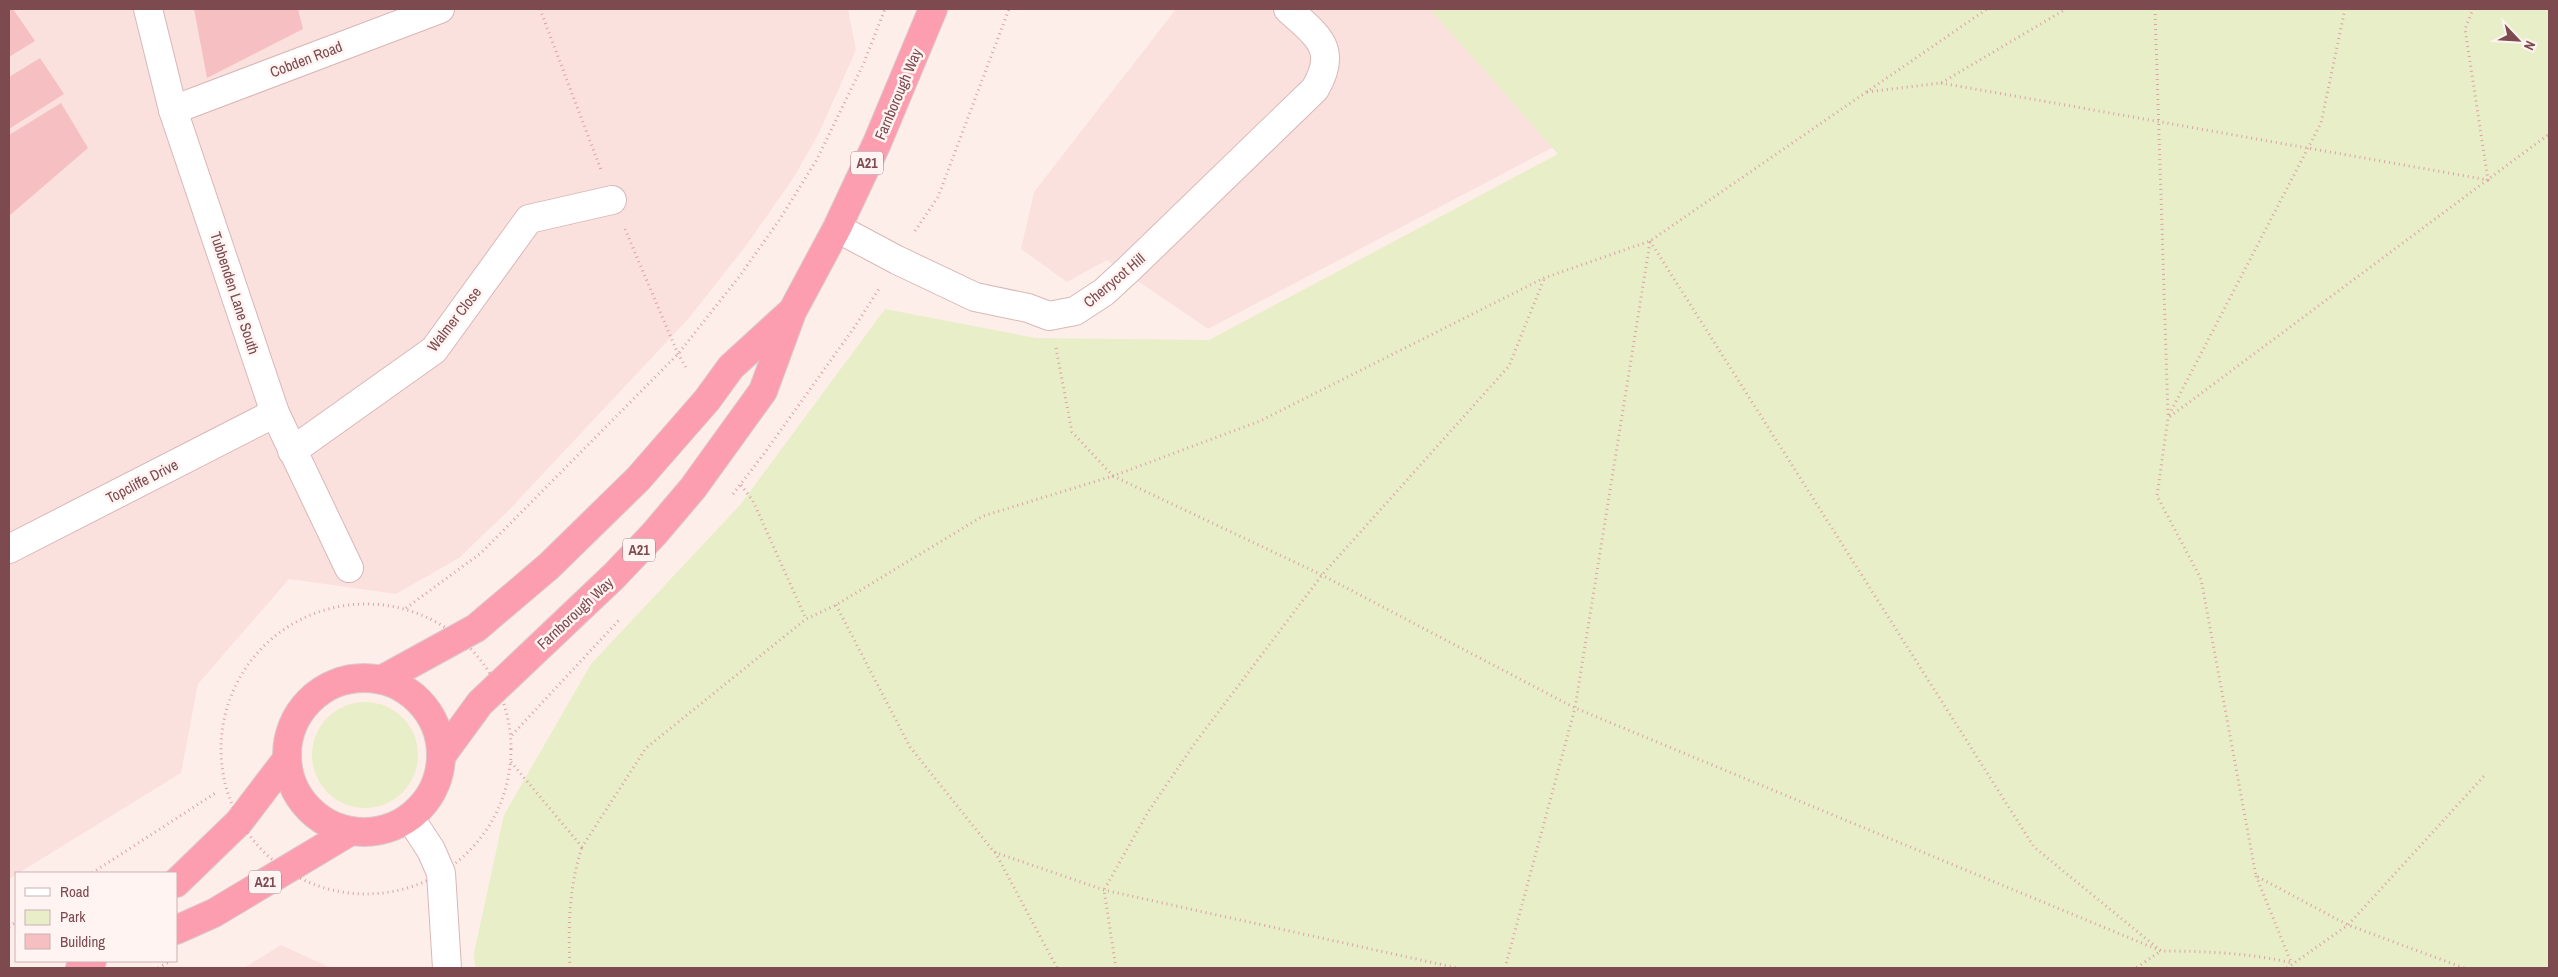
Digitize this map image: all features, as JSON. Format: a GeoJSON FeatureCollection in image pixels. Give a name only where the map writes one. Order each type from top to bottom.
{"type":"FeatureCollection","features":[{"type":"Feature","properties":{"kind":"highway","name":"Farnborough Way"},"geometry":{"type":"LineString","coordinates":[[442,755],[480,703],[641,548],[693,488],[737,430],[763,391],[792,312],[837,228],[881,134],[933,9]]}},
{"type":"Feature","properties":{"kind":"highway","name":"Farnborough Way"},"geometry":{"type":"LineString","coordinates":[[383,679],[461,638],[503,607],[596,522],[638,479],[707,400],[731,367],[792,312]]}},
{"type":"Feature","properties":{"kind":"highway"},"geometry":{"type":"LineString","coordinates":[[359,677],[383,679],[404,688],[425,706],[438,729],[442,755],[437,782],[424,805],[410,818],[378,831],[352,831],[327,823],[306,806],[292,783],[287,759],[289,736],[299,713],[315,695],[335,683],[359,677]]}},
{"type":"Feature","properties":{"kind":"highway"},"geometry":{"type":"LineString","coordinates":[[178,881],[239,822],[287,759]]}},
{"type":"Feature","properties":{"kind":"highway","name":"A21"},"geometry":{"type":"LineString","coordinates":[[178,929],[214,913],[352,831]]}},
{"type":"Feature","properties":{"kind":"street","name":"Tubbenden Lane South"},"geometry":{"type":"LineString","coordinates":[[148,9],[172,110],[275,413],[349,568]]}},
{"type":"Feature","properties":{"kind":"street","name":"Cobden Road"},"geometry":{"type":"LineString","coordinates":[[172,110],[440,9]]}},
{"type":"Feature","properties":{"kind":"street","name":"Cherrycot Hill"},"geometry":{"type":"LineString","coordinates":[[1049,316],[1076,311],[1104,292],[1315,90],[1322,77],[1326,58],[1322,40],[1288,9]]}},
{"type":"Feature","properties":{"kind":"street","name":"Walmer Close"},"geometry":{"type":"LineString","coordinates":[[292,451],[434,350],[529,219],[612,200]]}},
{"type":"Feature","properties":{"kind":"street"},"geometry":{"type":"LineString","coordinates":[[837,228],[897,260],[975,297],[1028,308],[1049,316]]}},
{"type":"Feature","properties":{"kind":"street","name":"Topcliffe Drive"},"geometry":{"type":"LineString","coordinates":[[9,549],[275,413]]}},
{"type":"Feature","properties":{"kind":"street"},"geometry":{"type":"LineString","coordinates":[[410,818],[431,850],[441,873],[447,968]]}},
{"type":"Feature","properties":{"kind":"path"},"geometry":{"type":"LineString","coordinates":[[540,9],[612,200],[678,354],[707,400]]}},
{"type":"Feature","properties":{"kind":"path"},"geometry":{"type":"LineString","coordinates":[[406,608],[481,553],[678,354],[739,277],[780,219],[811,169],[863,65],[884,9]]}},
{"type":"Feature","properties":{"kind":"path"},"geometry":{"type":"LineString","coordinates":[[570,968],[568,930],[573,875],[582,847],[646,748],[806,620],[836,605],[982,516],[1113,476],[1260,421],[1544,278],[1650,241],[1987,9]]}},
{"type":"Feature","properties":{"kind":"path"},"geometry":{"type":"LineString","coordinates":[[1941,82],[2066,9]]}},
{"type":"Feature","properties":{"kind":"path"},"geometry":{"type":"LineString","coordinates":[[2155,9],[2168,418],[2158,496],[2201,579],[2256,876],[2292,963]]}},
{"type":"Feature","properties":{"kind":"path"},"geometry":{"type":"LineString","coordinates":[[2168,418],[2321,123],[2345,9]]}},
{"type":"Feature","properties":{"kind":"path"},"geometry":{"type":"LineString","coordinates":[[2473,9],[2465,29],[2488,180]]}},
{"type":"Feature","properties":{"kind":"path"},"geometry":{"type":"LineString","coordinates":[[1866,92],[1941,82],[2488,180]]}},
{"type":"Feature","properties":{"kind":"path"},"geometry":{"type":"LineString","coordinates":[[2168,418],[2549,134]]}},
{"type":"Feature","properties":{"kind":"path"},"geometry":{"type":"LineString","coordinates":[[1505,968],[1575,708],[1650,241]]}},
{"type":"Feature","properties":{"kind":"path"},"geometry":{"type":"LineString","coordinates":[[1650,241],[2034,846],[2161,951]]}},
{"type":"Feature","properties":{"kind":"path"},"geometry":{"type":"LineString","coordinates":[[1116,968],[1104,890],[1148,812],[1195,743],[1322,575],[1509,366],[1544,278]]}},
{"type":"Feature","properties":{"kind":"path"},"geometry":{"type":"LineString","coordinates":[[1049,316],[1072,432],[1113,476],[1322,575],[1575,708],[2161,951],[2206,951],[2270,958],[2292,963]]}},
{"type":"Feature","properties":{"kind":"path"},"geometry":{"type":"LineString","coordinates":[[737,430],[763,456],[740,485],[753,501],[806,620]]}},
{"type":"Feature","properties":{"kind":"path"},"geometry":{"type":"LineString","coordinates":[[309,885],[257,845],[239,822],[224,788],[219,740],[230,692],[256,651],[294,621],[340,604],[374,603],[406,608],[432,619],[461,638],[477,654],[498,686],[512,735]]}},
{"type":"Feature","properties":{"kind":"path"},"geometry":{"type":"LineString","coordinates":[[836,605],[910,746],[994,852],[1057,968]]}},
{"type":"Feature","properties":{"kind":"path"},"geometry":{"type":"LineString","coordinates":[[511,762],[582,847]]}},
{"type":"Feature","properties":{"kind":"path"},"geometry":{"type":"LineString","coordinates":[[2287,968],[2348,925],[2484,776]]}},
{"type":"Feature","properties":{"kind":"path"},"geometry":{"type":"LineString","coordinates":[[94,872],[224,788]]}},
{"type":"Feature","properties":{"kind":"path"},"geometry":{"type":"LineString","coordinates":[[994,852],[1104,890],[1457,968]]}},
{"type":"Feature","properties":{"kind":"path"},"geometry":{"type":"LineString","coordinates":[[2256,876],[2348,925],[2464,968]]}},
{"type":"Feature","properties":{"kind":"path"},"geometry":{"type":"LineString","coordinates":[[2136,968],[2161,951]]}},
{"type":"Feature","properties":{"kind":"path"},"geometry":{"type":"LineString","coordinates":[[158,968],[170,962]]}},
{"type":"Feature","properties":{"kind":"shaded area"},"geometry":{"type":"Polygon","coordinates":[[[9,9],[848,9],[856,50],[819,133],[794,177],[748,243],[689,318],[510,509],[459,558],[396,594],[289,579],[198,684],[181,773],[20,872],[15,872],[15,875],[9,879],[9,9]]]}},
{"type":"Feature","properties":{"kind":"shaded area"},"geometry":{"type":"Polygon","coordinates":[[[1176,9],[1498,9],[1601,122],[1208,329],[1107,260],[1067,282],[1021,249],[1034,192],[1176,9]]]}},
{"type":"Feature","properties":{"kind":"shaded area"},"geometry":{"type":"Polygon","coordinates":[[[281,945],[331,968],[244,968],[281,945]]]}},
{"type":"Feature","properties":{"kind":"green space"},"geometry":{"type":"Polygon","coordinates":[[[1430,9],[2549,9],[2549,968],[475,968],[474,953],[504,815],[591,664],[740,505],[885,309],[1036,338],[1209,340],[1558,154],[1430,9]]]}},
{"type":"Feature","properties":{"kind":"green space"},"geometry":{"type":"Polygon","coordinates":[[[365,702],[385,706],[403,717],[414,735],[418,755],[414,775],[403,793],[385,804],[365,808],[345,804],[327,793],[316,775],[312,755],[316,735],[327,717],[345,706],[365,702]]]}},
{"type":"Feature","properties":{"kind":"building"},"geometry":{"type":"Polygon","coordinates":[[[9,9],[13,9],[35,41],[9,57],[9,9]]]}},
{"type":"Feature","properties":{"kind":"building"},"geometry":{"type":"Polygon","coordinates":[[[194,9],[298,9],[303,29],[207,78],[194,9]]]}},
{"type":"Feature","properties":{"kind":"building"},"geometry":{"type":"Polygon","coordinates":[[[40,58],[64,94],[9,129],[9,77],[40,58]]]}},
{"type":"Feature","properties":{"kind":"building"},"geometry":{"type":"Polygon","coordinates":[[[61,103],[88,148],[9,216],[9,135],[61,103]]]}}]}
